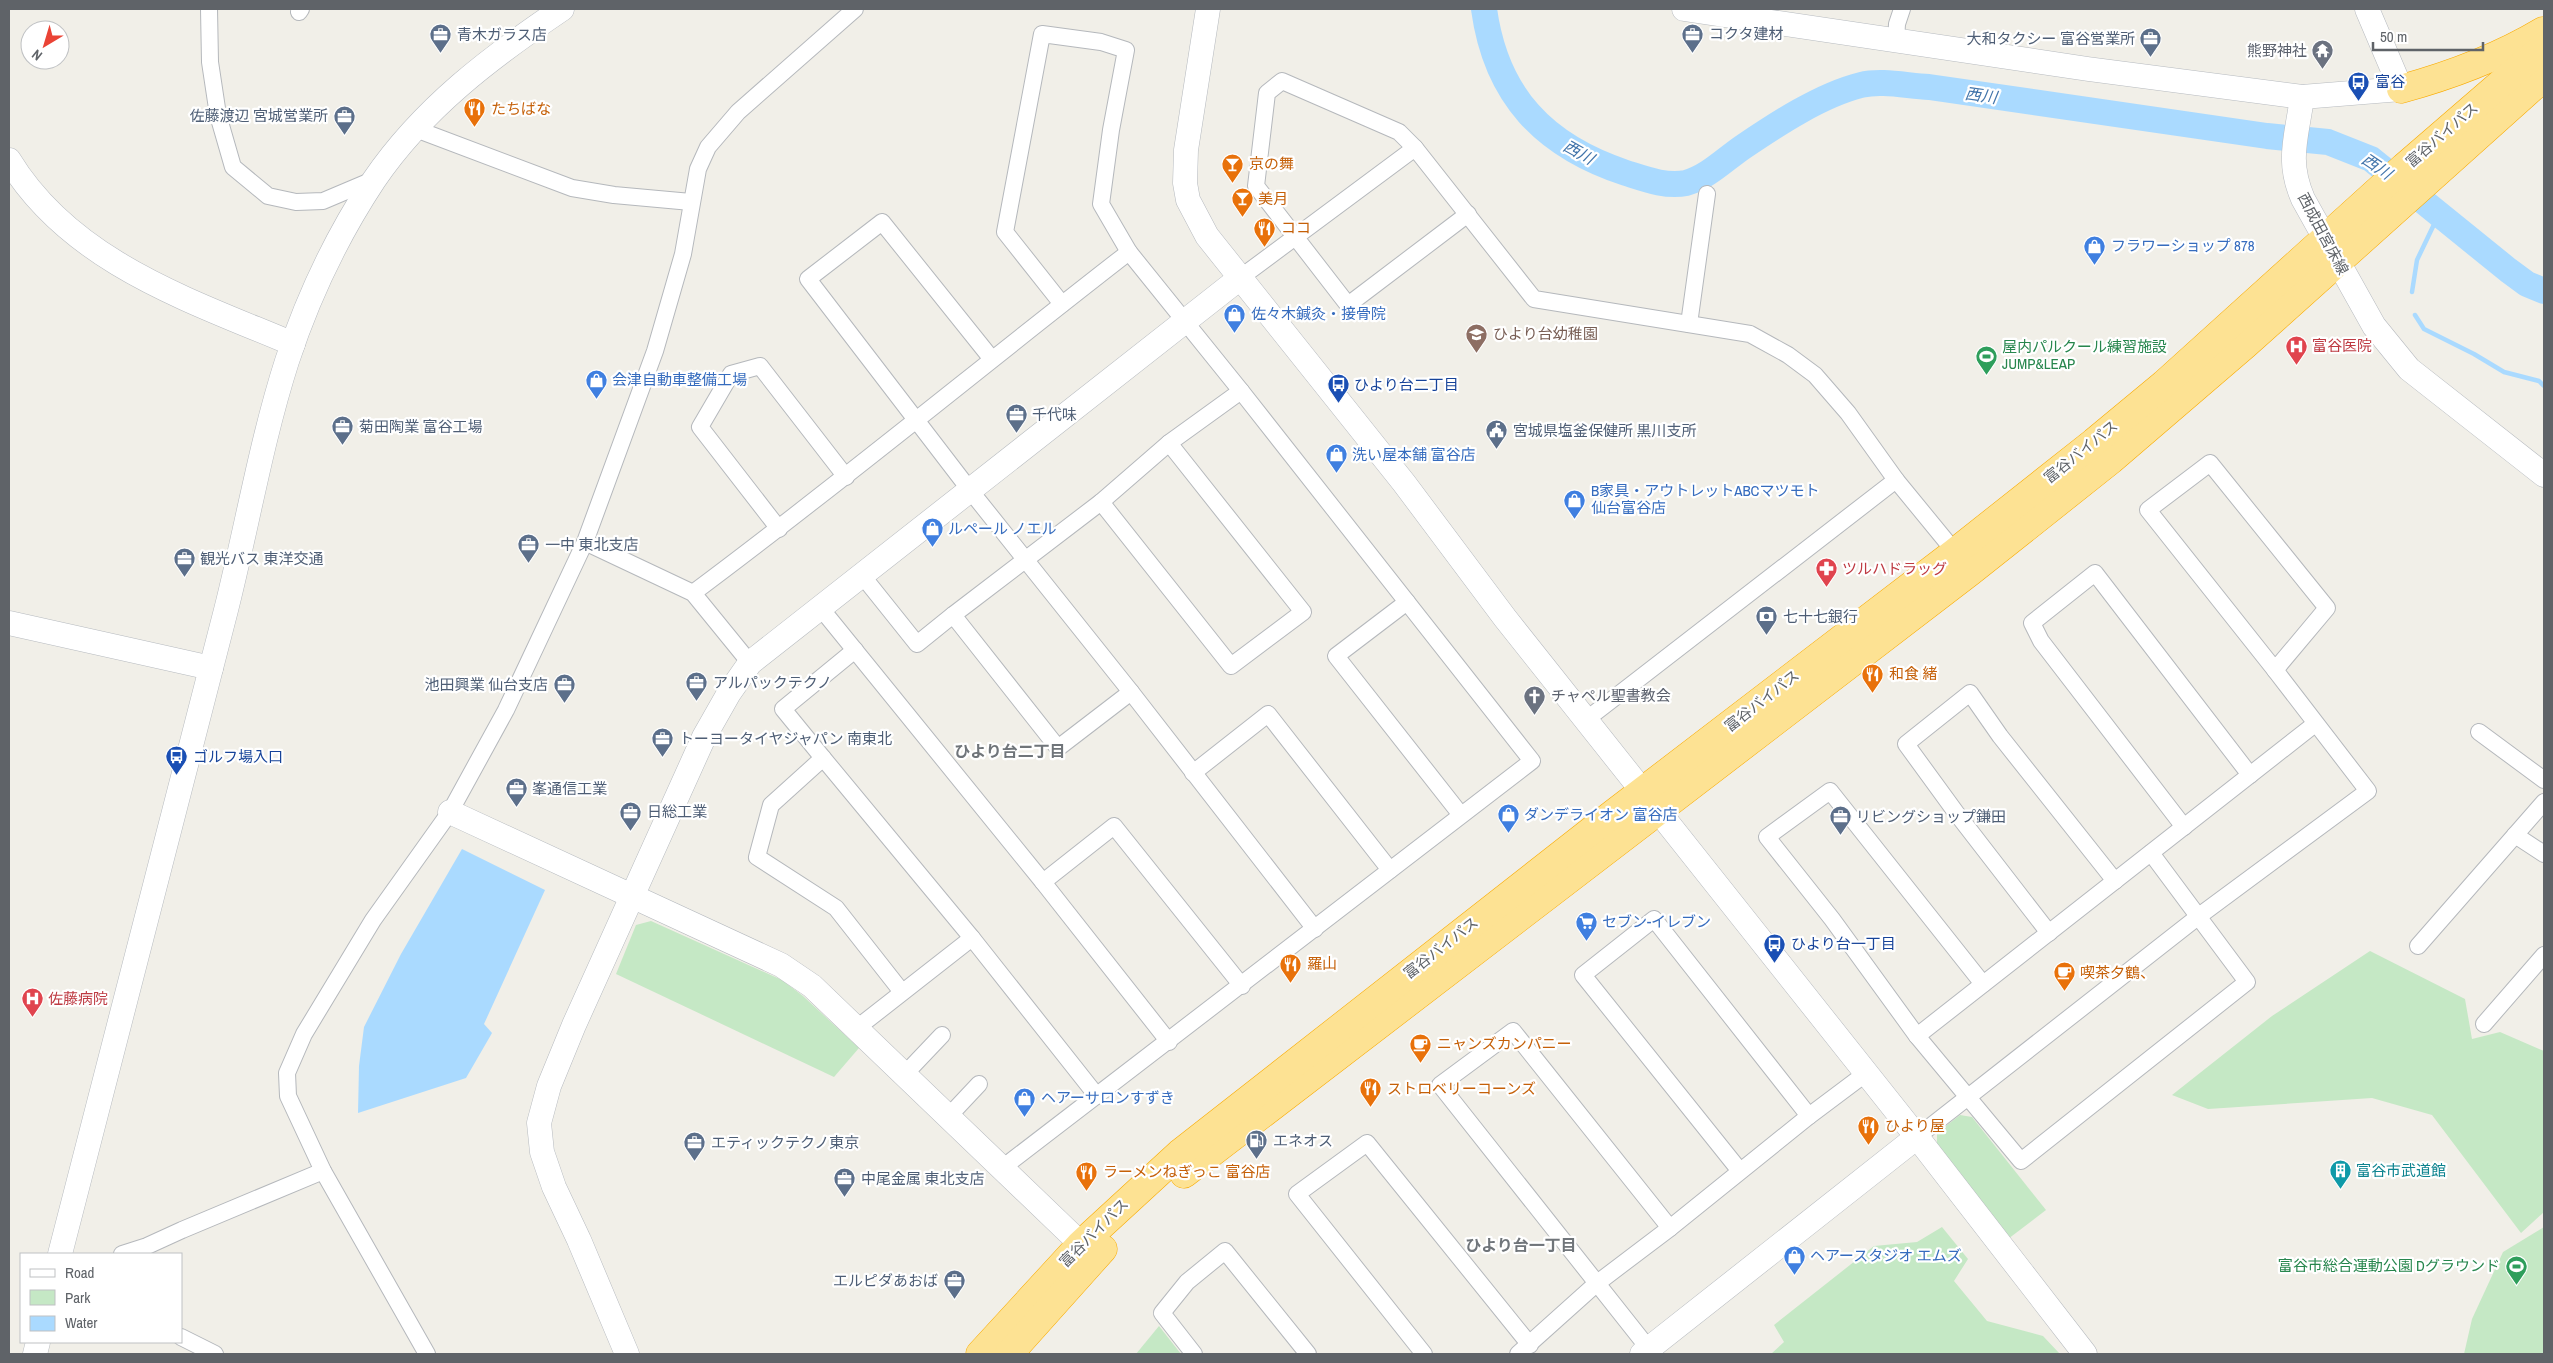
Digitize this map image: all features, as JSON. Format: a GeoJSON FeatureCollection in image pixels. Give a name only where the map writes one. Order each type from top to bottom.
{"type":"FeatureCollection","features":[{"type":"Feature","properties":{"kind":"highway"},"geometry":{"type":"LineString","coordinates":[[2401,88],[2472,66],[2516,47],[2544,30]]}},
{"type":"Feature","properties":{"kind":"highway","name":"富谷バイパス"},"geometry":{"type":"LineString","coordinates":[[2383,204],[2404,167],[2544,46]]}},
{"type":"Feature","properties":{"kind":"highway","name":"富谷バイパス"},"geometry":{"type":"LineString","coordinates":[[980,1354],[1081,1244],[1180,1153],[1235,1107],[1652,800],[1962,578],[2111,460],[2383,204],[2428,180],[2544,77]]}},
{"type":"Feature","properties":{"kind":"highway","name":"富谷バイパス"},"geometry":{"type":"LineString","coordinates":[[1009,1354],[1095,1257],[1136,1215],[1192,1166],[1652,800],[1955,552],[2332,251]]}},
{"type":"Feature","properties":{"kind":"street"},"geometry":{"type":"LineString","coordinates":[[209,9],[210,62],[218,115],[233,167],[268,196],[296,202],[323,201],[375,179]]}},
{"type":"Feature","properties":{"kind":"street"},"geometry":{"type":"LineString","coordinates":[[60,1253],[211,668],[269,427],[293,344],[330,256],[375,179],[413,128],[473,74],[522,36],[562,9]]}},
{"type":"Feature","properties":{"kind":"street"},"geometry":{"type":"LineString","coordinates":[[427,1354],[323,1172],[288,1096],[287,1073],[304,1034],[373,920],[450,812],[506,710],[585,542],[655,351],[683,254],[698,169],[708,147],[738,112],[855,9]]}},
{"type":"Feature","properties":{"kind":"street"},"geometry":{"type":"LineString","coordinates":[[1208,9],[1186,150],[1185,183],[1188,200],[1194,215],[1207,236],[1404,483],[1505,618],[1652,800],[2085,1354]]}},
{"type":"Feature","properties":{"kind":"street"},"geometry":{"type":"LineString","coordinates":[[1684,9],[1740,13],[2301,105],[2401,88],[2367,9]]}},
{"type":"Feature","properties":{"kind":"street"},"geometry":{"type":"LineString","coordinates":[[1896,40],[1897,24],[1902,9]]}},
{"type":"Feature","properties":{"kind":"street"},"geometry":{"type":"LineString","coordinates":[[1001,1169],[1242,986],[1532,761],[1241,391],[1129,252],[1101,204],[1111,130],[1126,50],[1101,42],[1042,34],[1005,232],[1062,304]]}},
{"type":"Feature","properties":{"kind":"street"},"geometry":{"type":"LineString","coordinates":[[1468,214],[1348,305],[1256,186],[1267,93],[1282,81],[1399,132],[1416,148],[1468,214],[1534,299],[1750,334],[1788,355],[1815,375],[1848,413],[1896,480],[1955,552]]}},
{"type":"Feature","properties":{"kind":"street","name":"西成田宮床線"},"geometry":{"type":"LineString","coordinates":[[2301,105],[2292,163],[2295,181],[2303,199],[2374,326],[2409,369],[2544,475]]}},
{"type":"Feature","properties":{"kind":"street"},"geometry":{"type":"LineString","coordinates":[[413,128],[572,188],[614,195],[692,202]]}},
{"type":"Feature","properties":{"kind":"street"},"geometry":{"type":"LineString","coordinates":[[627,1354],[595,1276],[554,1187],[542,1152],[539,1122],[556,1069],[704,737],[729,693],[750,663],[819,606],[1184,320],[1416,148]]}},
{"type":"Feature","properties":{"kind":"street"},"geometry":{"type":"LineString","coordinates":[[9,160],[42,202],[79,237],[123,268],[196,304],[293,344]]}},
{"type":"Feature","properties":{"kind":"street"},"geometry":{"type":"LineString","coordinates":[[1689,324],[1707,194]]}},
{"type":"Feature","properties":{"kind":"street"},"geometry":{"type":"LineString","coordinates":[[991,358],[882,222],[808,279],[968,489],[1132,692],[1315,929]]}},
{"type":"Feature","properties":{"kind":"street"},"geometry":{"type":"LineString","coordinates":[[693,593],[846,477],[991,358],[1129,252]]}},
{"type":"Feature","properties":{"kind":"street"},"geometry":{"type":"LineString","coordinates":[[778,529],[700,427],[731,374],[760,366],[846,477]]}},
{"type":"Feature","properties":{"kind":"street"},"geometry":{"type":"LineString","coordinates":[[861,574],[917,644],[1025,558],[1101,502],[1169,443],[1241,391]]}},
{"type":"Feature","properties":{"kind":"street"},"geometry":{"type":"LineString","coordinates":[[1101,502],[1231,666],[1303,612],[1169,443]]}},
{"type":"Feature","properties":{"kind":"street"},"geometry":{"type":"LineString","coordinates":[[1670,1228],[1512,1031],[1440,1085],[1596,1284],[1646,1352],[1917,1137],[1970,1098],[2198,916],[2368,791],[2148,510],[2210,463],[2327,608],[2275,670]]}},
{"type":"Feature","properties":{"kind":"street"},"geometry":{"type":"LineString","coordinates":[[1587,719],[1896,480]]}},
{"type":"Feature","properties":{"kind":"street"},"geometry":{"type":"LineString","coordinates":[[585,542],[693,593],[750,663]]}},
{"type":"Feature","properties":{"kind":"street"},"geometry":{"type":"LineString","coordinates":[[2184,827],[2041,641],[2032,624],[2063,597],[2095,573],[2250,775]]}},
{"type":"Feature","properties":{"kind":"street"},"geometry":{"type":"LineString","coordinates":[[1407,602],[1336,656],[1461,815]]}},
{"type":"Feature","properties":{"kind":"street"},"geometry":{"type":"LineString","coordinates":[[819,606],[1043,882],[1169,1042]]}},
{"type":"Feature","properties":{"kind":"street"},"geometry":{"type":"LineString","coordinates":[[953,615],[1058,748],[1132,692]]}},
{"type":"Feature","properties":{"kind":"street"},"geometry":{"type":"LineString","coordinates":[[9,623],[211,668]]}},
{"type":"Feature","properties":{"kind":"street"},"geometry":{"type":"LineString","coordinates":[[855,650],[783,710],[972,938],[1097,1096]]}},
{"type":"Feature","properties":{"kind":"street"},"geometry":{"type":"LineString","coordinates":[[2049,933],[1951,806],[1906,744],[1970,693],[2000,736],[2115,881]]}},
{"type":"Feature","properties":{"kind":"street"},"geometry":{"type":"LineString","coordinates":[[1193,773],[1268,714],[1390,870]]}},
{"type":"Feature","properties":{"kind":"street"},"geometry":{"type":"LineString","coordinates":[[1917,1036],[2315,724]]}},
{"type":"Feature","properties":{"kind":"street"},"geometry":{"type":"LineString","coordinates":[[2479,732],[2544,780]]}},
{"type":"Feature","properties":{"kind":"street"},"geometry":{"type":"LineString","coordinates":[[823,758],[771,805],[757,857],[836,908],[902,992]]}},
{"type":"Feature","properties":{"kind":"street"},"geometry":{"type":"LineString","coordinates":[[1983,984],[1830,791],[1767,837],[1832,919],[1917,1036],[2021,1161],[2247,982],[2151,853]]}},
{"type":"Feature","properties":{"kind":"street"},"geometry":{"type":"LineString","coordinates":[[2418,946],[2544,802]]}},
{"type":"Feature","properties":{"kind":"street"},"geometry":{"type":"LineString","coordinates":[[450,812],[781,965],[812,986],[1081,1244]]}},
{"type":"Feature","properties":{"kind":"street"},"geometry":{"type":"LineString","coordinates":[[1043,882],[1114,826],[1242,986]]}},
{"type":"Feature","properties":{"kind":"street"},"geometry":{"type":"LineString","coordinates":[[2515,835],[2544,854]]}},
{"type":"Feature","properties":{"kind":"street"},"geometry":{"type":"LineString","coordinates":[[1740,1171],[1583,975],[1654,919],[1809,1116]]}},
{"type":"Feature","properties":{"kind":"street"},"geometry":{"type":"LineString","coordinates":[[857,1028],[972,938]]}},
{"type":"Feature","properties":{"kind":"street"},"geometry":{"type":"LineString","coordinates":[[2484,1024],[2544,955]]}},
{"type":"Feature","properties":{"kind":"street"},"geometry":{"type":"LineString","coordinates":[[904,1075],[942,1035]]}},
{"type":"Feature","properties":{"kind":"street"},"geometry":{"type":"LineString","coordinates":[[1424,1354],[1297,1194],[1367,1144],[1524,1350],[1596,1284],[1865,1074]]}},
{"type":"Feature","properties":{"kind":"street"},"geometry":{"type":"LineString","coordinates":[[948,1117],[979,1084]]}},
{"type":"Feature","properties":{"kind":"street"},"geometry":{"type":"LineString","coordinates":[[125,1253],[147,1246],[261,1199],[306,1177],[323,1172]]}},
{"type":"Feature","properties":{"kind":"street"},"geometry":{"type":"LineString","coordinates":[[1194,1354],[1162,1313],[1187,1282],[1225,1251],[1308,1354]]}},
{"type":"Feature","properties":{"kind":"street"},"geometry":{"type":"LineString","coordinates":[[182,1337],[216,1354]]}},
{"type":"Feature","properties":{"kind":"green space"},"geometry":{"type":"Polygon","coordinates":[[[651,921],[782,980],[803,996],[859,1048],[834,1077],[616,974],[636,925],[651,921]]]}},
{"type":"Feature","properties":{"kind":"green space"},"geometry":{"type":"Polygon","coordinates":[[[2370,951],[2465,999],[2472,1039],[2500,1032],[2544,1051],[2544,1212],[2521,1233],[2432,1115],[2372,1098],[2208,1109],[2172,1095],[2272,1016],[2370,951]]]}},
{"type":"Feature","properties":{"kind":"green space"},"geometry":{"type":"Polygon","coordinates":[[[1960,1115],[1972,1117],[2046,1210],[2008,1239],[1937,1146],[1937,1133],[1960,1115]]]}},
{"type":"Feature","properties":{"kind":"green space"},"geometry":{"type":"Polygon","coordinates":[[[1942,1227],[1968,1259],[1954,1281],[1987,1321],[2043,1336],[2060,1354],[1771,1354],[1784,1342],[1774,1325],[1874,1246],[1917,1242],[1942,1227]]]}},
{"type":"Feature","properties":{"kind":"green space","name":"富谷市総合運動公園 Dグラウンド"},"geometry":{"type":"Polygon","coordinates":[[[2544,1227],[2544,1354],[2464,1354],[2472,1319],[2503,1252],[2544,1227]]]}},
{"type":"Feature","properties":{"kind":"green space"},"geometry":{"type":"Polygon","coordinates":[[[1159,1326],[1181,1354],[1136,1354],[1159,1326]]]}},
{"type":"Feature","properties":{"kind":"water"},"geometry":{"type":"Polygon","coordinates":[[[462,849],[545,890],[484,1024],[492,1033],[466,1078],[358,1113],[359,1066],[364,1027],[401,954],[462,849]]]}},
{"type":"Feature","properties":{"kind":"waterway","name":"西川"},"geometry":{"type":"LineString","coordinates":[[1484,9],[1490,40],[1500,68],[1513,92],[1529,114],[1548,132],[1571,148],[1597,162],[1648,180],[1678,184],[1702,177],[1743,147],[1785,120],[1830,96],[1861,85],[1877,83],[1929,87],[2267,136],[2328,142],[2371,159],[2508,270],[2527,284],[2544,291]]}},
{"type":"Feature","properties":{"kind":"waterway"},"geometry":{"type":"LineString","coordinates":[[2412,292],[2417,260],[2439,214]]}},
{"type":"Feature","properties":{"kind":"waterway"},"geometry":{"type":"LineString","coordinates":[[2415,315],[2424,329],[2474,354],[2504,372],[2539,381],[2544,386]]}},
{"type":"Feature","properties":{"kind":"place","name":"コクタ建材"},"geometry":{"type":"Point","coordinates":[1693,53]}},
{"type":"Feature","properties":{"kind":"place","name":"青木ガラス店"},"geometry":{"type":"Point","coordinates":[441,54]}},
{"type":"Feature","properties":{"kind":"place","name":"大和タクシー 富谷営業所"},"geometry":{"type":"Point","coordinates":[2151,58]}},
{"type":"Feature","properties":{"kind":"place","name":"熊野神社"},"geometry":{"type":"Point","coordinates":[2323,70]}},
{"type":"Feature","properties":{"kind":"place","name":"富谷"},"geometry":{"type":"Point","coordinates":[2359,101]}},
{"type":"Feature","properties":{"kind":"place","name":"たちばな"},"geometry":{"type":"Point","coordinates":[475,128]}},
{"type":"Feature","properties":{"kind":"place","name":"佐藤渡辺 宮城営業所"},"geometry":{"type":"Point","coordinates":[344,135]}},
{"type":"Feature","properties":{"kind":"place","name":"京の舞"},"geometry":{"type":"Point","coordinates":[1233,183]}},
{"type":"Feature","properties":{"kind":"place","name":"美月"},"geometry":{"type":"Point","coordinates":[1242,218]}},
{"type":"Feature","properties":{"kind":"place","name":"ココ"},"geometry":{"type":"Point","coordinates":[1265,247]}},
{"type":"Feature","properties":{"kind":"place","name":"フラワーショップ 878"},"geometry":{"type":"Point","coordinates":[2095,265]}},
{"type":"Feature","properties":{"kind":"place","name":"佐々木鍼灸・接骨院"},"geometry":{"type":"Point","coordinates":[1235,333]}},
{"type":"Feature","properties":{"kind":"place","name":"ひより台幼稚園"},"geometry":{"type":"Point","coordinates":[1477,353]}},
{"type":"Feature","properties":{"kind":"place","name":"富谷医院"},"geometry":{"type":"Point","coordinates":[2296,365]}},
{"type":"Feature","properties":{"kind":"place","name":"屋内パルクール練習施設 JUMP&LEAP"},"geometry":{"type":"Point","coordinates":[1986,375]}},
{"type":"Feature","properties":{"kind":"place","name":"会津自動車整備工場"},"geometry":{"type":"Point","coordinates":[596,399]}},
{"type":"Feature","properties":{"kind":"place","name":"ひより台二丁目"},"geometry":{"type":"Point","coordinates":[1338,404]}},
{"type":"Feature","properties":{"kind":"place","name":"千代味"},"geometry":{"type":"Point","coordinates":[1016,434]}},
{"type":"Feature","properties":{"kind":"place","name":"菊田陶業 富谷工場"},"geometry":{"type":"Point","coordinates":[343,446]}},
{"type":"Feature","properties":{"kind":"place","name":"宮城県塩釜保健所 黒川支所"},"geometry":{"type":"Point","coordinates":[1497,450]}},
{"type":"Feature","properties":{"kind":"place","name":"洗い屋本舗 富谷店"},"geometry":{"type":"Point","coordinates":[1336,474]}},
{"type":"Feature","properties":{"kind":"place","name":"B家具・アウトレットABCマツモト 仙台富谷店"},"geometry":{"type":"Point","coordinates":[1575,519]}},
{"type":"Feature","properties":{"kind":"place","name":"ルペール ノエル"},"geometry":{"type":"Point","coordinates":[932,548]}},
{"type":"Feature","properties":{"kind":"place","name":"一中 東北支店"},"geometry":{"type":"Point","coordinates":[529,564]}},
{"type":"Feature","properties":{"kind":"place","name":"観光バス 東洋交通"},"geometry":{"type":"Point","coordinates":[184,578]}},
{"type":"Feature","properties":{"kind":"place","name":"ツルハドラッグ"},"geometry":{"type":"Point","coordinates":[1826,588]}},
{"type":"Feature","properties":{"kind":"place","name":"七十七銀行"},"geometry":{"type":"Point","coordinates":[1767,636]}},
{"type":"Feature","properties":{"kind":"place","name":"和食 緒"},"geometry":{"type":"Point","coordinates":[1873,693]}},
{"type":"Feature","properties":{"kind":"place","name":"アルパックテクノ"},"geometry":{"type":"Point","coordinates":[697,702]}},
{"type":"Feature","properties":{"kind":"place","name":"池田興業 仙台支店"},"geometry":{"type":"Point","coordinates":[564,704]}},
{"type":"Feature","properties":{"kind":"place","name":"チャペル聖書教会"},"geometry":{"type":"Point","coordinates":[1535,715]}},
{"type":"Feature","properties":{"kind":"place","name":"トーヨータイヤジャパン 南東北"},"geometry":{"type":"Point","coordinates":[663,758]}},
{"type":"Feature","properties":{"kind":"place","name":"ゴルフ場入口"},"geometry":{"type":"Point","coordinates":[177,776]}},
{"type":"Feature","properties":{"kind":"place","name":"峯通信工業"},"geometry":{"type":"Point","coordinates":[516,808]}},
{"type":"Feature","properties":{"kind":"place","name":"日総工業"},"geometry":{"type":"Point","coordinates":[631,831]}},
{"type":"Feature","properties":{"kind":"place","name":"ダンデライオン 富谷店"},"geometry":{"type":"Point","coordinates":[1508,834]}},
{"type":"Feature","properties":{"kind":"place","name":"リビングショップ鎌田"},"geometry":{"type":"Point","coordinates":[1840,836]}},
{"type":"Feature","properties":{"kind":"place","name":"セブン-イレブン"},"geometry":{"type":"Point","coordinates":[1586,941]}},
{"type":"Feature","properties":{"kind":"place","name":"ひより台一丁目"},"geometry":{"type":"Point","coordinates":[1775,963]}},
{"type":"Feature","properties":{"kind":"place","name":"羅山"},"geometry":{"type":"Point","coordinates":[1291,983]}},
{"type":"Feature","properties":{"kind":"place","name":"喫茶夕鶴、"},"geometry":{"type":"Point","coordinates":[2064,992]}},
{"type":"Feature","properties":{"kind":"place","name":"佐藤病院"},"geometry":{"type":"Point","coordinates":[32,1018]}},
{"type":"Feature","properties":{"kind":"place","name":"ニャンズカンパニー"},"geometry":{"type":"Point","coordinates":[1421,1063]}},
{"type":"Feature","properties":{"kind":"place","name":"ストロベリーコーンズ"},"geometry":{"type":"Point","coordinates":[1371,1108]}},
{"type":"Feature","properties":{"kind":"place","name":"ヘアーサロンすずき"},"geometry":{"type":"Point","coordinates":[1025,1117]}},
{"type":"Feature","properties":{"kind":"place","name":"ひより屋"},"geometry":{"type":"Point","coordinates":[1869,1145]}},
{"type":"Feature","properties":{"kind":"place","name":"エネオス"},"geometry":{"type":"Point","coordinates":[1257,1160]}},
{"type":"Feature","properties":{"kind":"place","name":"エティックテクノ東京"},"geometry":{"type":"Point","coordinates":[695,1162]}},
{"type":"Feature","properties":{"kind":"place","name":"富谷市武道館"},"geometry":{"type":"Point","coordinates":[2340,1190]}},
{"type":"Feature","properties":{"kind":"place","name":"ラーメンねぎっこ 富谷店"},"geometry":{"type":"Point","coordinates":[1087,1191]}},
{"type":"Feature","properties":{"kind":"place","name":"中尾金属 東北支店"},"geometry":{"type":"Point","coordinates":[845,1198]}},
{"type":"Feature","properties":{"kind":"place","name":"ヘアースタジオ エムズ"},"geometry":{"type":"Point","coordinates":[1794,1275]}},
{"type":"Feature","properties":{"kind":"place","name":"富谷市総合運動公園 Dグラウンド"},"geometry":{"type":"Point","coordinates":[2516,1285]}},
{"type":"Feature","properties":{"kind":"place","name":"エルピダあおば"},"geometry":{"type":"Point","coordinates":[954,1300]}},
{"type":"Feature","properties":{"kind":"district","name":"ひより台二丁目"},"geometry":{"type":"Point","coordinates":[1010,751]}},
{"type":"Feature","properties":{"kind":"district","name":"ひより台一丁目"},"geometry":{"type":"Point","coordinates":[1521,1245]}}]}
